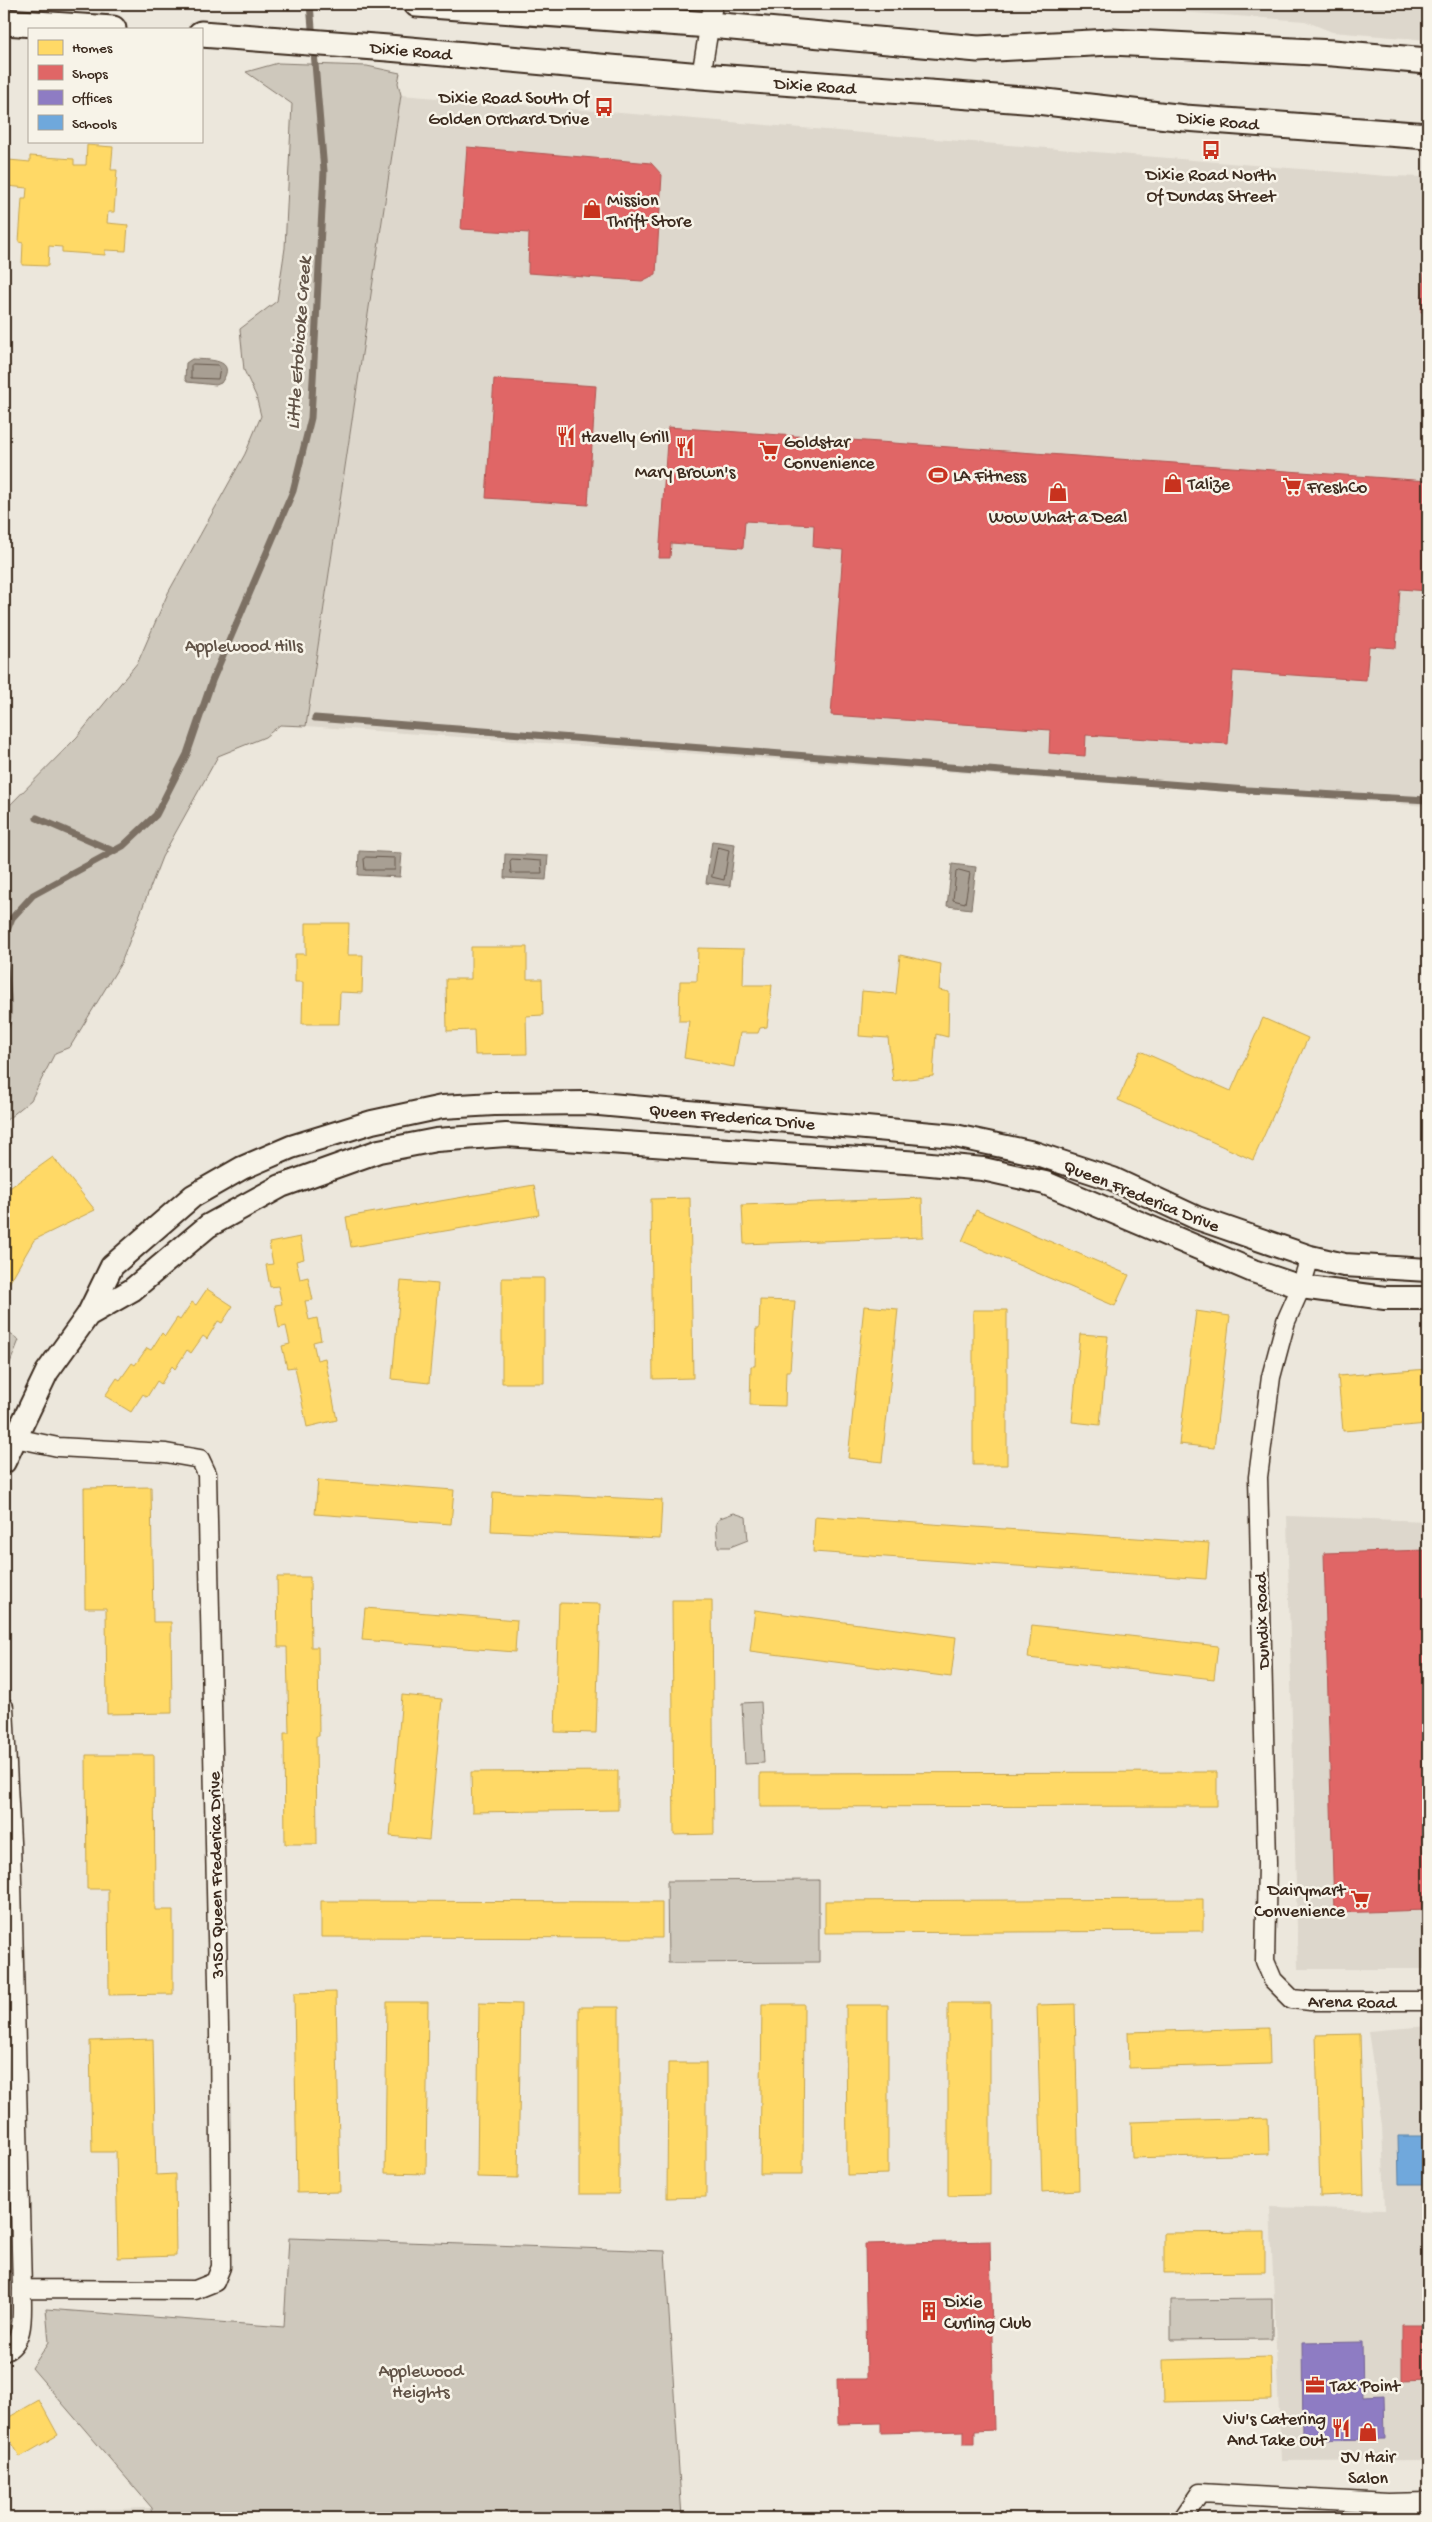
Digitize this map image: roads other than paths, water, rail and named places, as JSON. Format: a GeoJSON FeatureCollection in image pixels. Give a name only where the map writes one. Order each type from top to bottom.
{"type":"FeatureCollection","features":[{"type":"Feature","properties":{"kind":"main road"},"geometry":{"type":"LineString","coordinates":[[417,4],[712,14],[978,49],[1111,42],[1333,53],[1428,61]]}},
{"type":"Feature","properties":{"kind":"main road"},"geometry":{"type":"LineString","coordinates":[[4,22],[97,28]]}},
{"type":"Feature","properties":{"kind":"main road","name":"Dixie Road"},"geometry":{"type":"LineString","coordinates":[[202,34],[388,48],[701,76],[1037,101],[1185,118],[1428,136]]}},
{"type":"Feature","properties":{"kind":"street"},"geometry":{"type":"LineString","coordinates":[[701,76],[712,14]]}},
{"type":"Feature","properties":{"kind":"street","name":"Queen Frederica Drive"},"geometry":{"type":"LineString","coordinates":[[4,1462],[47,1372],[88,1315],[112,1266],[193,1196],[242,1168],[291,1147],[372,1122],[442,1108],[494,1104],[588,1103],[955,1136],[1034,1154],[1105,1176],[1197,1218],[1310,1258],[1344,1265],[1428,1270]]}},
{"type":"Feature","properties":{"kind":"street","name":"Queen Frederica Drive"},"geometry":{"type":"LineString","coordinates":[[88,1315],[132,1290],[208,1226],[281,1186],[379,1151],[436,1140],[506,1135],[910,1162],[983,1169],[1045,1183],[1253,1271],[1301,1287],[1385,1298],[1428,1298]]}},
{"type":"Feature","properties":{"kind":"street","name":"Dundix Road"},"geometry":{"type":"LineString","coordinates":[[1280,1988],[1273,1980],[1265,1961],[1267,1863],[1258,1477],[1271,1377],[1286,1320],[1301,1287],[1310,1258]]}},
{"type":"Feature","properties":{"kind":"street","name":"3150 Queen Frederica Drive"},"geometry":{"type":"LineString","coordinates":[[15,1438],[58,1447],[166,1453],[200,1459],[206,1474],[219,2028],[221,2248],[221,2267],[215,2282],[194,2290],[22,2289]]}},
{"type":"Feature","properties":{"kind":"street"},"geometry":{"type":"LineString","coordinates":[[4,1707],[11,1842],[22,2289],[21,2330],[10,2347]]}},
{"type":"Feature","properties":{"kind":"street","name":"Arena Road"},"geometry":{"type":"LineString","coordinates":[[1280,1988],[1292,1999],[1311,2001],[1428,2001]]}},
{"type":"Feature","properties":{"kind":"street"},"geometry":{"type":"LineString","coordinates":[[1184,2518],[1200,2493],[1388,2502],[1428,2502]]}},
{"type":"Feature","properties":{"kind":"water"},"geometry":{"type":"Polygon","coordinates":[[[192,359],[213,360],[224,365],[226,375],[221,383],[216,385],[187,382],[185,379],[186,363],[192,359]]]}},
{"type":"Feature","properties":{"kind":"water"},"geometry":{"type":"Polygon","coordinates":[[[712,841],[735,844],[730,886],[706,883],[712,841]]]}},
{"type":"Feature","properties":{"kind":"water"},"geometry":{"type":"Polygon","coordinates":[[[359,851],[402,853],[400,877],[358,875],[359,851]]]}},
{"type":"Feature","properties":{"kind":"water"},"geometry":{"type":"Polygon","coordinates":[[[505,854],[548,856],[546,880],[504,878],[505,854]]]}},
{"type":"Feature","properties":{"kind":"water"},"geometry":{"type":"Polygon","coordinates":[[[952,864],[976,867],[971,909],[947,906],[952,864]]]}},
{"type":"Feature","properties":{"kind":"waterway","name":"Little Etobicoke Creek"},"geometry":{"type":"LineString","coordinates":[[4,938],[12,918],[33,895],[123,846],[156,815],[187,754],[212,681],[293,491],[311,418],[324,171],[310,4]]}},
{"type":"Feature","properties":{"kind":"waterway"},"geometry":{"type":"LineString","coordinates":[[315,718],[1247,790],[1428,800]]}},
{"type":"Feature","properties":{"kind":"waterway"},"geometry":{"type":"LineString","coordinates":[[37,818],[113,851]]}},
{"type":"Feature","properties":{"kind":"waterway","name":"Little Etobicoke Creek"},"geometry":{"type":"LineString","coordinates":[[4,955],[8,1006],[7,1025],[4,1031]]}},
{"type":"Feature","properties":{"kind":"place","name":"Dixie Road South Of Golden Orchard Drive"},"geometry":{"type":"Point","coordinates":[604,107]}},
{"type":"Feature","properties":{"kind":"place","name":"Dixie Road North Of Dundas Street"},"geometry":{"type":"Point","coordinates":[1211,150]}},
{"type":"Feature","properties":{"kind":"place","name":"Mission Thrift Store"},"geometry":{"type":"Point","coordinates":[592,209]}},
{"type":"Feature","properties":{"kind":"place","name":"Havelly Grill"},"geometry":{"type":"Point","coordinates":[566,436]}},
{"type":"Feature","properties":{"kind":"place","name":"Mary Brown's"},"geometry":{"type":"Point","coordinates":[685,447]}},
{"type":"Feature","properties":{"kind":"place","name":"Goldstar Convenience"},"geometry":{"type":"Point","coordinates":[769,451]}},
{"type":"Feature","properties":{"kind":"place","name":"LA Fitness"},"geometry":{"type":"Point","coordinates":[938,475]}},
{"type":"Feature","properties":{"kind":"place","name":"Talize"},"geometry":{"type":"Point","coordinates":[1173,483]}},
{"type":"Feature","properties":{"kind":"place","name":"FreshCo"},"geometry":{"type":"Point","coordinates":[1292,486]}},
{"type":"Feature","properties":{"kind":"place","name":"Wow What a Deal"},"geometry":{"type":"Point","coordinates":[1058,492]}},
{"type":"Feature","properties":{"kind":"place","name":"Dairymart Convenience"},"geometry":{"type":"Point","coordinates":[1360,1899]}},
{"type":"Feature","properties":{"kind":"place","name":"Dixie Curling Club"},"geometry":{"type":"Point","coordinates":[929,2311]}},
{"type":"Feature","properties":{"kind":"place","name":"Tax Point"},"geometry":{"type":"Point","coordinates":[1315,2385]}},
{"type":"Feature","properties":{"kind":"place","name":"Viv's Catering And Take Out"},"geometry":{"type":"Point","coordinates":[1341,2428]}},
{"type":"Feature","properties":{"kind":"place","name":"JV Hair Salon"},"geometry":{"type":"Point","coordinates":[1368,2432]}},
{"type":"Feature","properties":{"kind":"park label","name":"Applewood Hills"},"geometry":{"type":"Point","coordinates":[244,645]}},
{"type":"Feature","properties":{"kind":"park label","name":"Applewood Heights"},"geometry":{"type":"Point","coordinates":[421,2380]}}]}
